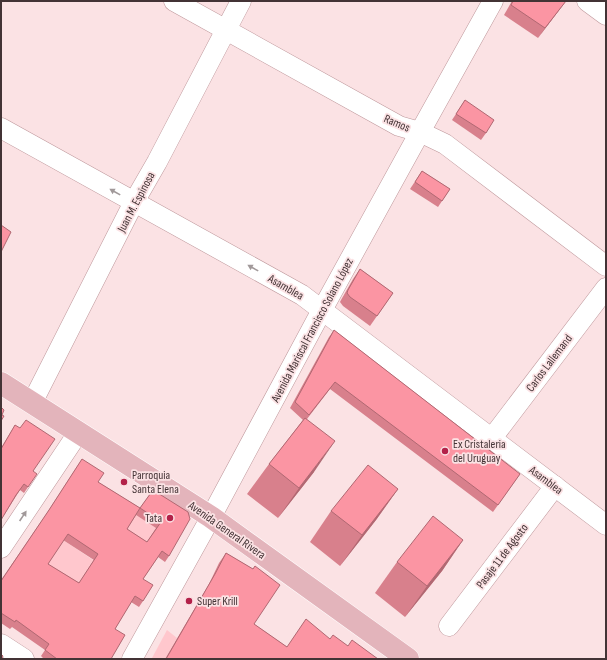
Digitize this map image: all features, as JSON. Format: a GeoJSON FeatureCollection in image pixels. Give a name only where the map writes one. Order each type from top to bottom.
{"type":"FeatureCollection","features":[{"type":"Feature","properties":{"kind":"main road","name":"Avenida General Rivera"},"geometry":{"type":"LineString","coordinates":[[1,383],[211,518],[408,659]]}},
{"type":"Feature","properties":{"kind":"street","name":"Ramos"},"geometry":{"type":"LineString","coordinates":[[174,1],[399,126],[420,132],[445,144],[606,266]]}},
{"type":"Feature","properties":{"kind":"street","name":"Juan M. Espinosa"},"geometry":{"type":"LineString","coordinates":[[32,403],[134,202],[157,162],[241,1]]}},
{"type":"Feature","properties":{"kind":"street","name":"Avenida Mariscal Francisco Solano López"},"geometry":{"type":"LineString","coordinates":[[132,659],[211,518],[322,310],[493,1]]}},
{"type":"Feature","properties":{"kind":"street"},"geometry":{"type":"LineString","coordinates":[[587,1],[606,16]]}},
{"type":"Feature","properties":{"kind":"street","name":"Asamblea"},"geometry":{"type":"LineString","coordinates":[[1,128],[302,295],[606,525]]}},
{"type":"Feature","properties":{"kind":"street","name":"Carlos Lallemand"},"geometry":{"type":"LineString","coordinates":[[492,438],[606,288]]}},
{"type":"Feature","properties":{"kind":"street"},"geometry":{"type":"LineString","coordinates":[[1,548],[78,432]]}},
{"type":"Feature","properties":{"kind":"street","name":"Pasaje 11 de Agosto"},"geometry":{"type":"LineString","coordinates":[[449,626],[555,486]]}},
{"type":"Feature","properties":{"kind":"street"},"geometry":{"type":"LineString","coordinates":[[1,644],[24,659]]}},
{"type":"Feature","properties":{"kind":"shaded area"},"geometry":{"type":"Polygon","coordinates":[[[136,515],[156,528],[143,548],[122,535],[136,515]]]}},
{"type":"Feature","properties":{"kind":"shaded area"},"geometry":{"type":"Polygon","coordinates":[[[95,534],[96,593],[34,585],[63,540],[93,560],[95,534]]]}},
{"type":"Feature","properties":{"kind":"shaded area"},"geometry":{"type":"Polygon","coordinates":[[[167,630],[177,638],[165,659],[154,659],[152,658],[167,630]]]}},
{"type":"Feature","properties":{"kind":"building"},"geometry":{"type":"Polygon","coordinates":[[[513,1],[566,1],[545,28],[511,5],[513,1]]]}},
{"type":"Feature","properties":{"kind":"building"},"geometry":{"type":"Polygon","coordinates":[[[465,100],[494,120],[486,133],[456,114],[465,100]]]}},
{"type":"Feature","properties":{"kind":"building"},"geometry":{"type":"Polygon","coordinates":[[[422,171],[450,189],[442,201],[415,182],[422,171]]]}},
{"type":"Feature","properties":{"kind":"building"},"geometry":{"type":"Polygon","coordinates":[[[1,225],[11,232],[1,252],[1,225]]]}},
{"type":"Feature","properties":{"kind":"building"},"geometry":{"type":"Polygon","coordinates":[[[360,269],[393,293],[377,316],[350,297],[347,293],[360,269]]]}},
{"type":"Feature","properties":{"kind":"building","name":"Ex Cristaleria del Uruguay"},"geometry":{"type":"Polygon","coordinates":[[[334,330],[520,474],[498,505],[335,382],[309,415],[295,402],[334,330]]]}},
{"type":"Feature","properties":{"kind":"building"},"geometry":{"type":"Polygon","coordinates":[[[1,407],[4,410],[2,415],[4,416],[1,421],[1,407]]]}},
{"type":"Feature","properties":{"kind":"building"},"geometry":{"type":"Polygon","coordinates":[[[305,418],[335,441],[299,488],[269,464],[305,418]]]}},
{"type":"Feature","properties":{"kind":"building"},"geometry":{"type":"Polygon","coordinates":[[[26,420],[55,439],[33,471],[37,474],[28,487],[24,484],[1,520],[1,449],[15,425],[20,428],[26,420]]]}},
{"type":"Feature","properties":{"kind":"building"},"geometry":{"type":"Polygon","coordinates":[[[82,459],[104,473],[98,482],[140,508],[153,490],[188,512],[190,519],[169,556],[162,551],[143,579],[153,585],[143,601],[135,596],[115,629],[125,635],[111,659],[57,659],[45,650],[49,644],[16,620],[15,622],[1,613],[1,581],[82,459]],[[140,508],[127,529],[147,542],[161,522],[140,508]],[[68,534],[48,564],[79,583],[98,554],[68,534]]]}},
{"type":"Feature","properties":{"kind":"building"},"geometry":{"type":"Polygon","coordinates":[[[368,465],[398,489],[362,535],[331,511],[368,465]]]}},
{"type":"Feature","properties":{"kind":"building"},"geometry":{"type":"Polygon","coordinates":[[[433,516],[463,540],[427,586],[397,562],[433,516]]]}},
{"type":"Feature","properties":{"kind":"building"},"geometry":{"type":"Polygon","coordinates":[[[226,553],[253,569],[255,566],[280,585],[254,624],[287,647],[306,619],[330,639],[333,635],[348,646],[352,640],[378,659],[166,659],[226,553]]]}},
{"type":"Feature","properties":{"kind":"place","name":"Ex Cristaleria del Uruguay"},"geometry":{"type":"Point","coordinates":[445,451]}},
{"type":"Feature","properties":{"kind":"place","name":"Parroquia Santa Elena"},"geometry":{"type":"Point","coordinates":[124,482]}},
{"type":"Feature","properties":{"kind":"place","name":"Tata"},"geometry":{"type":"Point","coordinates":[170,518]}},
{"type":"Feature","properties":{"kind":"place","name":"Super Krill"},"geometry":{"type":"Point","coordinates":[189,601]}}]}
